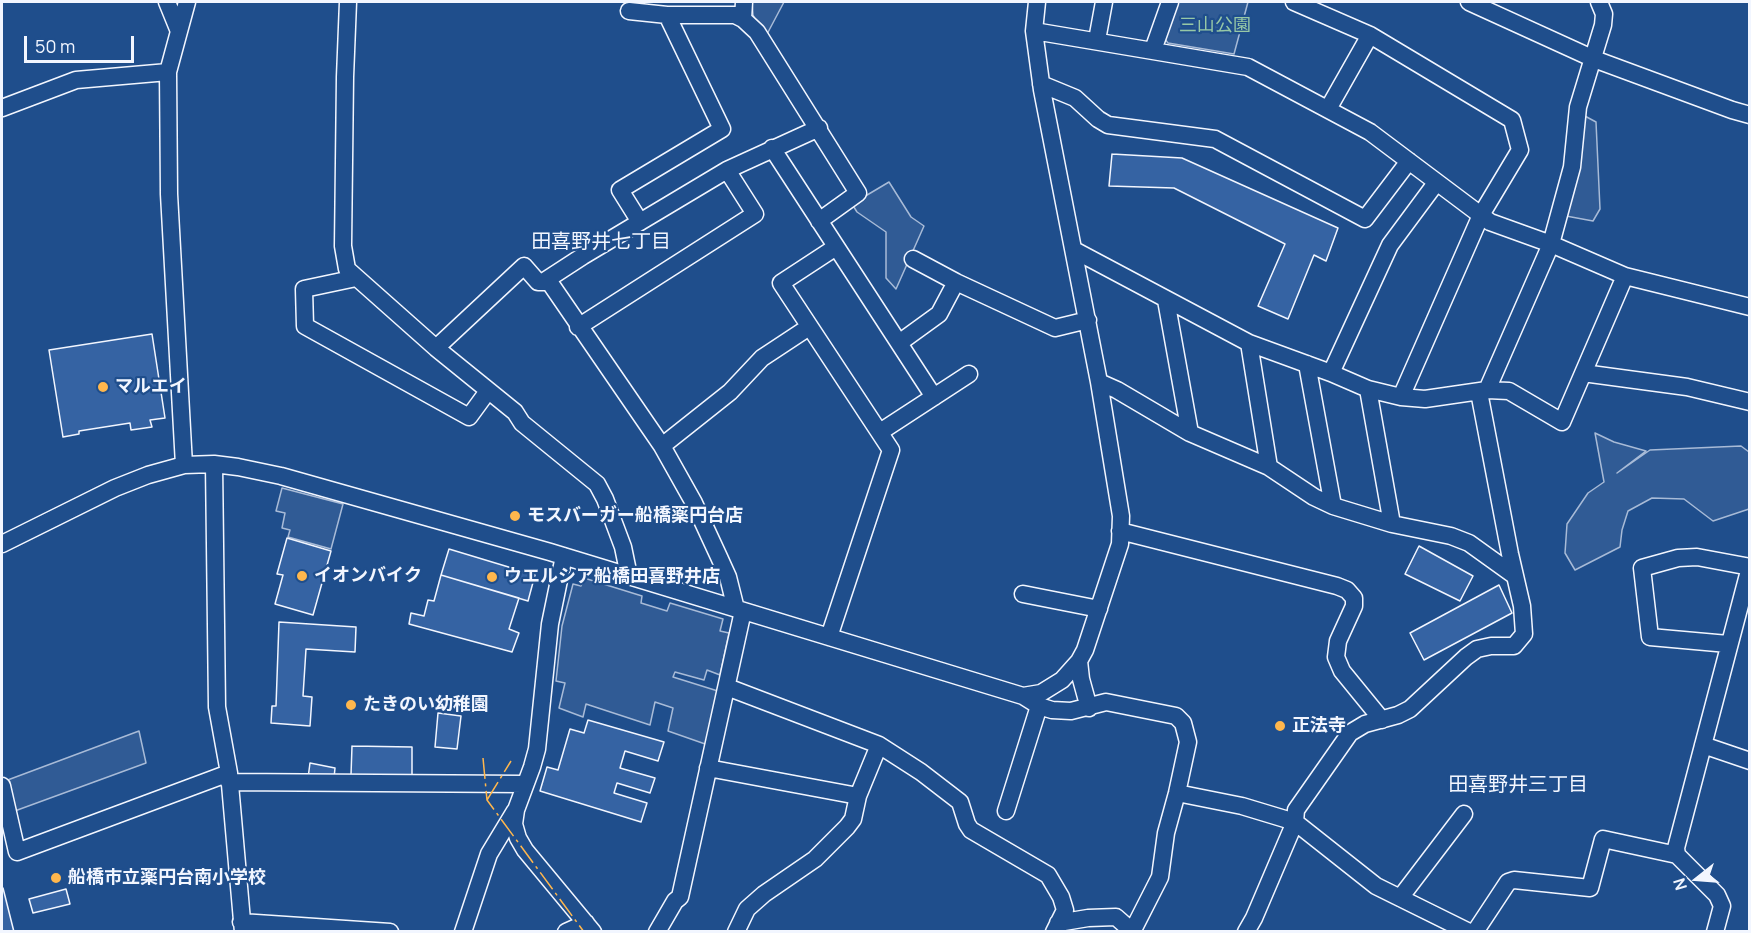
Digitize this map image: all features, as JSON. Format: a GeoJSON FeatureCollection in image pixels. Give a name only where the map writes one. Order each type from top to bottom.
{"type":"FeatureCollection","features":[{"type":"Feature","properties":{"kind":"street"},"geometry":{"type":"LineString","coordinates":[[167,2],[178,29]]}},
{"type":"Feature","properties":{"kind":"street"},"geometry":{"type":"LineString","coordinates":[[184,465],[170,205],[168,72],[187,2]]}},
{"type":"Feature","properties":{"kind":"street"},"geometry":{"type":"LineString","coordinates":[[348,2],[343,246],[347,269],[436,348],[514,412],[522,423],[597,484],[623,547],[629,576]]}},
{"type":"Feature","properties":{"kind":"street"},"geometry":{"type":"LineString","coordinates":[[743,19],[744,2]]}},
{"type":"Feature","properties":{"kind":"street"},"geometry":{"type":"LineString","coordinates":[[1023,696],[1041,693],[1051,687],[1062,680],[1079,661],[1120,544],[1121,516],[1088,320],[1041,84],[1034,31],[1037,2]]}},
{"type":"Feature","properties":{"kind":"street"},"geometry":{"type":"LineString","coordinates":[[1097,40],[1104,2]]}},
{"type":"Feature","properties":{"kind":"street"},"geometry":{"type":"LineString","coordinates":[[1153,50],[1170,2]]}},
{"type":"Feature","properties":{"kind":"street"},"geometry":{"type":"LineString","coordinates":[[1294,2],[1370,35],[1512,120],[1520,150],[1481,215],[1401,397]]}},
{"type":"Feature","properties":{"kind":"street"},"geometry":{"type":"LineString","coordinates":[[1469,2],[1594,58],[1749,115]]}},
{"type":"Feature","properties":{"kind":"street"},"geometry":{"type":"LineString","coordinates":[[1246,932],[1295,822],[1296,810],[1350,733],[1356,728],[1410,709],[1477,649],[1491,646],[1514,646],[1524,634],[1522,606],[1483,391],[1551,244],[1572,166],[1578,107],[1604,25],[1604,14],[1599,2]]}},
{"type":"Feature","properties":{"kind":"street"},"geometry":{"type":"LineString","coordinates":[[629,11],[667,15],[735,15],[757,32],[858,193],[819,221]]}},
{"type":"Feature","properties":{"kind":"street"},"geometry":{"type":"LineString","coordinates":[[640,222],[620,190],[722,129],[667,15]]}},
{"type":"Feature","properties":{"kind":"street"},"geometry":{"type":"LineString","coordinates":[[1034,31],[1248,67],[1370,132],[1490,222],[1551,244],[1625,276],[1749,307]]}},
{"type":"Feature","properties":{"kind":"street"},"geometry":{"type":"LineString","coordinates":[[1328,109],[1370,35]]}},
{"type":"Feature","properties":{"kind":"street"},"geometry":{"type":"LineString","coordinates":[[2,108],[76,80],[168,72]]}},
{"type":"Feature","properties":{"kind":"street"},"geometry":{"type":"LineString","coordinates":[[1041,84],[1075,98],[1108,125],[1215,139],[1365,219],[1409,161]]}},
{"type":"Feature","properties":{"kind":"street"},"geometry":{"type":"LineString","coordinates":[[436,348],[524,266],[538,282],[548,280],[728,170],[771,148],[819,128]]}},
{"type":"Feature","properties":{"kind":"street"},"geometry":{"type":"LineString","coordinates":[[771,148],[934,397]]}},
{"type":"Feature","properties":{"kind":"street"},"geometry":{"type":"LineString","coordinates":[[578,327],[755,214],[728,170]]}},
{"type":"Feature","properties":{"kind":"street"},"geometry":{"type":"LineString","coordinates":[[1331,372],[1390,245],[1436,183]]}},
{"type":"Feature","properties":{"kind":"street"},"geometry":{"type":"LineString","coordinates":[[829,637],[891,450],[781,283],[836,247]]}},
{"type":"Feature","properties":{"kind":"street"},"geometry":{"type":"LineString","coordinates":[[1074,250],[1249,343],[1331,372],[1368,389],[1401,397],[1425,399],[1483,391],[1509,391],[1562,422],[1625,276]]}},
{"type":"Feature","properties":{"kind":"street"},"geometry":{"type":"LineString","coordinates":[[913,259],[956,282],[1055,328],[1088,320]]}},
{"type":"Feature","properties":{"kind":"street"},"geometry":{"type":"LineString","coordinates":[[356,278],[304,289],[305,326],[469,417],[488,391]]}},
{"type":"Feature","properties":{"kind":"street"},"geometry":{"type":"LineString","coordinates":[[548,280],[578,327],[662,446],[694,503],[740,610],[727,687],[680,897],[657,932]]}},
{"type":"Feature","properties":{"kind":"street"},"geometry":{"type":"LineString","coordinates":[[898,343],[939,314],[956,282]]}},
{"type":"Feature","properties":{"kind":"street"},"geometry":{"type":"LineString","coordinates":[[1166,300],[1190,433]]}},
{"type":"Feature","properties":{"kind":"street"},"geometry":{"type":"LineString","coordinates":[[662,446],[730,392],[762,358],[809,327]]}},
{"type":"Feature","properties":{"kind":"street"},"geometry":{"type":"LineString","coordinates":[[1249,343],[1269,467]]}},
{"type":"Feature","properties":{"kind":"street"},"geometry":{"type":"LineString","coordinates":[[1307,364],[1333,506]]}},
{"type":"Feature","properties":{"kind":"street"},"geometry":{"type":"LineString","coordinates":[[1583,373],[1688,387],[1749,402]]}},
{"type":"Feature","properties":{"kind":"street"},"geometry":{"type":"LineString","coordinates":[[880,432],[969,374]]}},
{"type":"Feature","properties":{"kind":"street"},"geometry":{"type":"LineString","coordinates":[[1099,382],[1117,390],[1190,433],[1269,467],[1314,497],[1333,506],[1392,524],[1451,536],[1469,543],[1515,576]]}},
{"type":"Feature","properties":{"kind":"street"},"geometry":{"type":"LineString","coordinates":[[1368,389],[1392,524]]}},
{"type":"Feature","properties":{"kind":"street"},"geometry":{"type":"LineString","coordinates":[[214,464],[217,707],[229,778],[242,927],[390,932]]}},
{"type":"Feature","properties":{"kind":"street"},"geometry":{"type":"LineString","coordinates":[[2,544],[115,488],[184,465],[214,464],[281,476],[564,556],[1023,696],[1039,706],[1052,710],[1071,711],[1106,702],[1176,716],[1183,723],[1188,742],[1166,833],[1160,877],[1132,931],[1116,917],[1088,918],[1056,927]]}},
{"type":"Feature","properties":{"kind":"street"},"geometry":{"type":"LineString","coordinates":[[1120,531],[1347,590],[1354,598],[1354,606],[1338,641],[1336,657],[1342,671],[1382,720]]}},
{"type":"Feature","properties":{"kind":"street"},"geometry":{"type":"LineString","coordinates":[[564,556],[550,624],[537,749],[516,810],[514,824],[525,850],[590,927],[566,932]]}},
{"type":"Feature","properties":{"kind":"street"},"geometry":{"type":"LineString","coordinates":[[1677,855],[1677,843],[1749,567],[1697,556],[1678,558],[1642,568],[1650,637],[1728,644]]}},
{"type":"Feature","properties":{"kind":"street"},"geometry":{"type":"LineString","coordinates":[[1023,594],[1099,609]]}},
{"type":"Feature","properties":{"kind":"street"},"geometry":{"type":"LineString","coordinates":[[1079,661],[1089,708]]}},
{"type":"Feature","properties":{"kind":"street"},"geometry":{"type":"LineString","coordinates":[[727,687],[879,745],[921,772],[960,802],[971,830],[1048,875],[1065,909],[1056,927]]}},
{"type":"Feature","properties":{"kind":"street"},"geometry":{"type":"LineString","coordinates":[[1006,811],[1039,706]]}},
{"type":"Feature","properties":{"kind":"street"},"geometry":{"type":"LineString","coordinates":[[736,932],[747,909],[764,894],[815,859],[847,827],[853,819],[858,796],[879,745]]}},
{"type":"Feature","properties":{"kind":"street"},"geometry":{"type":"LineString","coordinates":[[1702,745],[1749,761]]}},
{"type":"Feature","properties":{"kind":"street"},"geometry":{"type":"LineString","coordinates":[[708,768],[858,796]]}},
{"type":"Feature","properties":{"kind":"street"},"geometry":{"type":"LineString","coordinates":[[2,786],[17,852],[229,778],[524,784]]}},
{"type":"Feature","properties":{"kind":"street"},"geometry":{"type":"LineString","coordinates":[[1177,793],[1242,806],[1295,822],[1376,886],[1469,932]]}},
{"type":"Feature","properties":{"kind":"street"},"geometry":{"type":"LineString","coordinates":[[464,932],[489,854],[516,810]]}},
{"type":"Feature","properties":{"kind":"street"},"geometry":{"type":"LineString","coordinates":[[1400,897],[1464,814]]}},
{"type":"Feature","properties":{"kind":"street"},"geometry":{"type":"LineString","coordinates":[[1475,932],[1508,882],[1514,880],[1590,888],[1603,839],[1677,855],[1717,895],[1722,906],[1715,932]]}},
{"type":"Feature","properties":{"kind":"shaded area"},"geometry":{"type":"Polygon","coordinates":[[[752,2],[784,2],[766,36],[753,15],[752,2]]]}},
{"type":"Feature","properties":{"kind":"shaded area","name":"三山公園"},"geometry":{"type":"Polygon","coordinates":[[[1177,2],[1248,2],[1234,54],[1168,43],[1164,38],[1177,2]]]}},
{"type":"Feature","properties":{"kind":"shaded area"},"geometry":{"type":"Polygon","coordinates":[[[1583,115],[1596,122],[1600,209],[1593,221],[1566,216],[1583,115]]]}},
{"type":"Feature","properties":{"kind":"shaded area"},"geometry":{"type":"Polygon","coordinates":[[[889,182],[911,217],[924,226],[896,289],[886,278],[886,232],[857,212],[852,204],[889,182]]]}},
{"type":"Feature","properties":{"kind":"shaded area"},"geometry":{"type":"Polygon","coordinates":[[[1595,433],[1614,442],[1646,451],[1617,473],[1650,450],[1741,446],[1749,452],[1749,509],[1713,521],[1684,499],[1652,498],[1628,511],[1620,547],[1575,570],[1565,553],[1567,524],[1588,493],[1604,482],[1595,433]]]}},
{"type":"Feature","properties":{"kind":"shaded area"},"geometry":{"type":"Polygon","coordinates":[[[282,488],[343,504],[331,549],[288,537],[290,530],[282,528],[285,513],[276,511],[282,488]]]}},
{"type":"Feature","properties":{"kind":"shaded area"},"geometry":{"type":"Polygon","coordinates":[[[584,578],[642,596],[641,603],[667,611],[670,603],[723,619],[720,631],[729,633],[720,675],[707,670],[704,680],[675,672],[673,677],[721,692],[708,745],[668,731],[673,708],[655,702],[650,725],[586,704],[583,717],[559,708],[565,683],[556,681],[562,626],[573,584],[581,586],[584,578]]]}},
{"type":"Feature","properties":{"kind":"shaded area"},"geometry":{"type":"Polygon","coordinates":[[[139,731],[146,763],[12,812],[5,781],[139,731]]]}},
{"type":"Feature","properties":{"kind":"building"},"geometry":{"type":"Polygon","coordinates":[[[1112,154],[1182,158],[1338,228],[1326,261],[1314,255],[1288,319],[1258,306],[1285,244],[1174,188],[1109,186],[1112,154]]]}},
{"type":"Feature","properties":{"kind":"building"},"geometry":{"type":"Polygon","coordinates":[[[152,334],[165,418],[150,420],[152,427],[131,430],[130,423],[79,431],[79,434],[63,437],[49,350],[152,334]]]}},
{"type":"Feature","properties":{"kind":"building"},"geometry":{"type":"Polygon","coordinates":[[[287,538],[331,551],[313,615],[275,604],[283,575],[277,574],[287,538]]]}},
{"type":"Feature","properties":{"kind":"building"},"geometry":{"type":"Polygon","coordinates":[[[1419,546],[1473,576],[1460,601],[1405,574],[1419,546]]]}},
{"type":"Feature","properties":{"kind":"building"},"geometry":{"type":"Polygon","coordinates":[[[449,549],[535,575],[528,601],[441,575],[449,549]]]}},
{"type":"Feature","properties":{"kind":"building"},"geometry":{"type":"Polygon","coordinates":[[[441,575],[519,598],[509,629],[519,633],[512,652],[409,624],[411,613],[424,616],[428,600],[434,601],[441,575]]]}},
{"type":"Feature","properties":{"kind":"building"},"geometry":{"type":"Polygon","coordinates":[[[1499,585],[1512,613],[1424,660],[1410,633],[1499,585]]]}},
{"type":"Feature","properties":{"kind":"building"},"geometry":{"type":"Polygon","coordinates":[[[279,622],[356,627],[355,652],[306,649],[303,696],[312,697],[310,726],[271,723],[272,706],[276,706],[279,622]]]}},
{"type":"Feature","properties":{"kind":"building"},"geometry":{"type":"Polygon","coordinates":[[[438,713],[461,716],[457,749],[435,747],[438,713]]]}},
{"type":"Feature","properties":{"kind":"building"},"geometry":{"type":"Polygon","coordinates":[[[588,720],[664,742],[658,761],[625,751],[620,768],[655,778],[650,793],[617,783],[614,793],[647,803],[641,822],[540,791],[547,767],[558,770],[570,729],[584,733],[588,720]]]}},
{"type":"Feature","properties":{"kind":"building"},"geometry":{"type":"Polygon","coordinates":[[[352,746],[412,747],[412,776],[351,775],[352,746]]]}},
{"type":"Feature","properties":{"kind":"building"},"geometry":{"type":"Polygon","coordinates":[[[310,763],[335,768],[334,778],[308,778],[310,763]]]}},
{"type":"Feature","properties":{"kind":"building"},"geometry":{"type":"Polygon","coordinates":[[[3,888],[14,932],[2,932],[3,888]]]}},
{"type":"Feature","properties":{"kind":"building"},"geometry":{"type":"Polygon","coordinates":[[[66,889],[70,904],[33,913],[29,899],[66,889]]]}},
{"type":"Feature","properties":{"kind":"power"},"geometry":{"type":"LineString","coordinates":[[483,758],[487,800],[584,932]]}},
{"type":"Feature","properties":{"kind":"power"},"geometry":{"type":"LineString","coordinates":[[487,800],[511,761]]}},
{"type":"Feature","properties":{"kind":"place","name":"マルエイ"},"geometry":{"type":"Point","coordinates":[103,387]}},
{"type":"Feature","properties":{"kind":"place","name":"モスバーガー船橋薬円台店"},"geometry":{"type":"Point","coordinates":[515,516]}},
{"type":"Feature","properties":{"kind":"place","name":"イオンバイク"},"geometry":{"type":"Point","coordinates":[302,576]}},
{"type":"Feature","properties":{"kind":"place","name":"ウエルシア船橋田喜野井店"},"geometry":{"type":"Point","coordinates":[492,577]}},
{"type":"Feature","properties":{"kind":"place","name":"たきのい幼稚園"},"geometry":{"type":"Point","coordinates":[351,705]}},
{"type":"Feature","properties":{"kind":"place","name":"正法寺"},"geometry":{"type":"Point","coordinates":[1280,726]}},
{"type":"Feature","properties":{"kind":"place","name":"船橋市立薬円台南小学校"},"geometry":{"type":"Point","coordinates":[56,878]}},
{"type":"Feature","properties":{"kind":"district","name":"田喜野井七丁目"},"geometry":{"type":"Point","coordinates":[601,242]}},
{"type":"Feature","properties":{"kind":"district","name":"田喜野井三丁目"},"geometry":{"type":"Point","coordinates":[1518,785]}}]}
